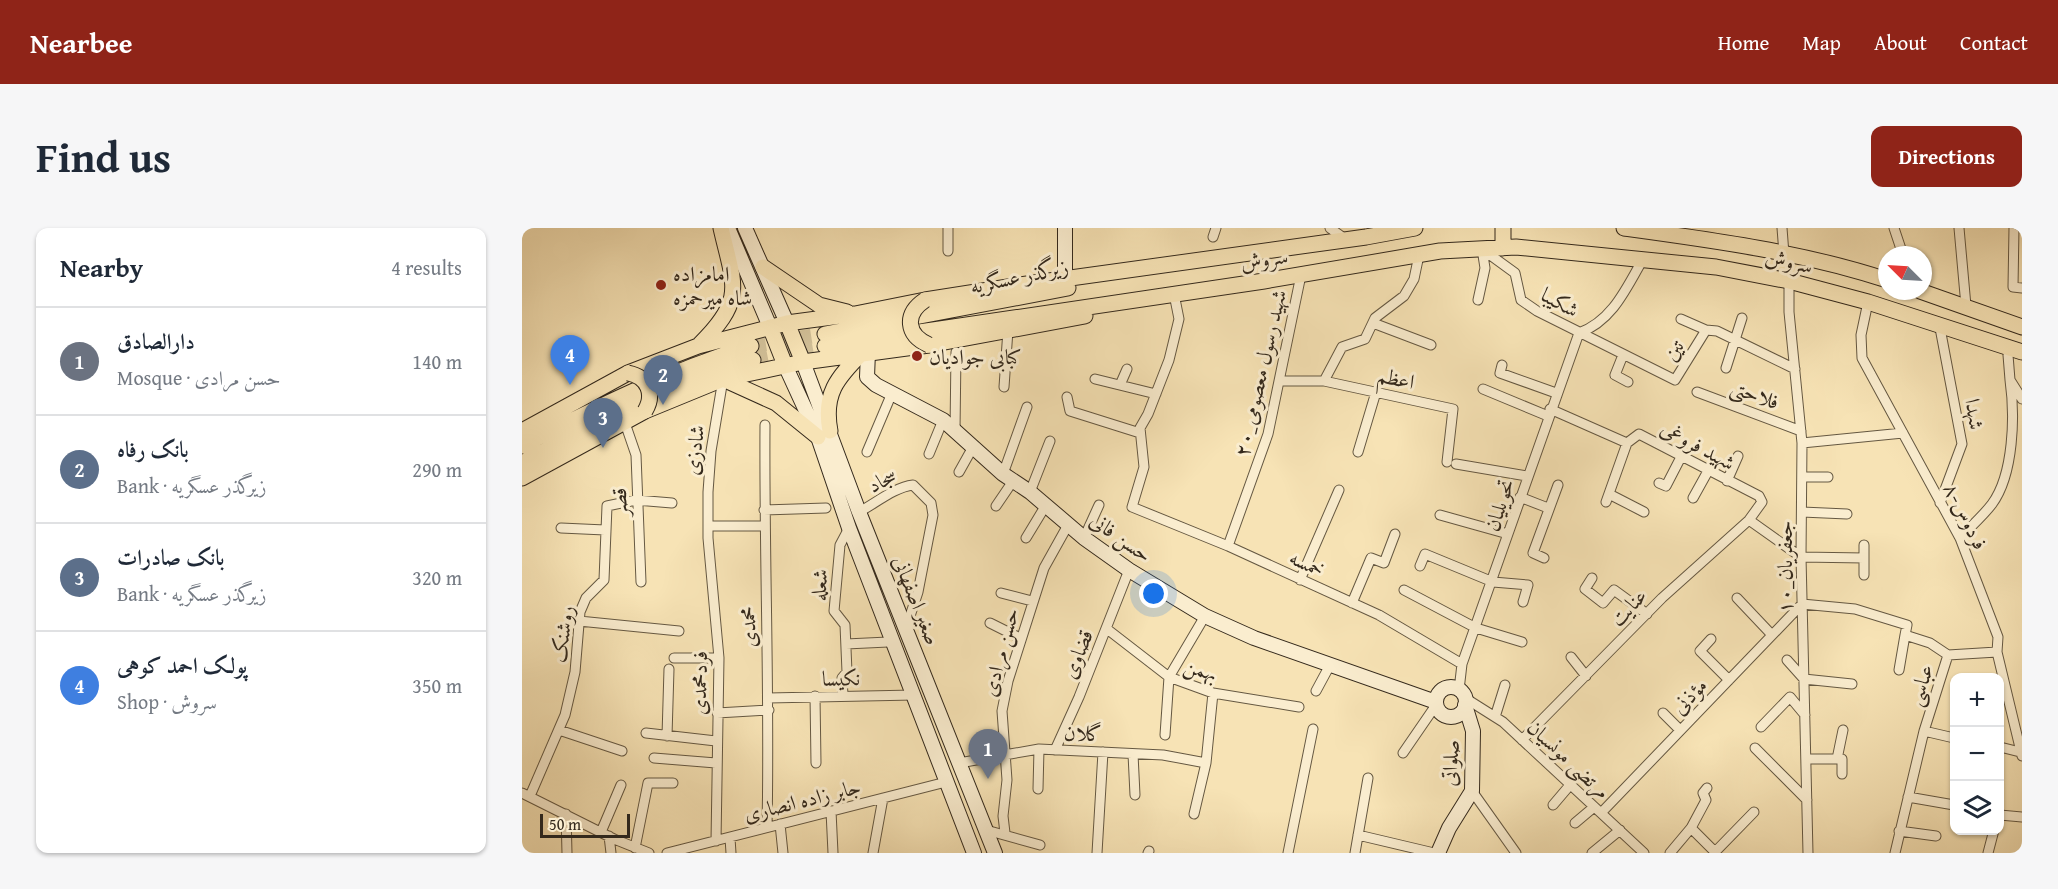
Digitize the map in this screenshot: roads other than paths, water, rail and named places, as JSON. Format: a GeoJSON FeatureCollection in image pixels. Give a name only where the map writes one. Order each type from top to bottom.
{"type":"FeatureCollection","features":[{"type":"Feature","properties":{"kind":"main road"},"geometry":{"type":"LineString","coordinates":[[698,346],[722,321],[733,301],[732,277],[721,228]]}},
{"type":"Feature","properties":{"kind":"main road"},"geometry":{"type":"LineString","coordinates":[[728,228],[785,365]]}},
{"type":"Feature","properties":{"kind":"main road"},"geometry":{"type":"LineString","coordinates":[[745,228],[803,362]]}},
{"type":"Feature","properties":{"kind":"main road"},"geometry":{"type":"LineString","coordinates":[[1065,228],[1065,279]]}},
{"type":"Feature","properties":{"kind":"main road","name":"سروش"},"geometry":{"type":"LineString","coordinates":[[1221,256],[1346,240],[1366,233],[1415,228]]}},
{"type":"Feature","properties":{"kind":"main road"},"geometry":{"type":"LineString","coordinates":[[1503,228],[1503,248]]}},
{"type":"Feature","properties":{"kind":"main road","name":"سروش"},"geometry":{"type":"LineString","coordinates":[[1624,228],[1687,233],[1878,278]]}},
{"type":"Feature","properties":{"kind":"main road","name":"سروش"},"geometry":{"type":"LineString","coordinates":[[825,340],[1264,281],[1419,255],[1503,248],[1716,267],[1789,281],[1868,302],[2017,356]]}},
{"type":"Feature","properties":{"kind":"main road"},"geometry":{"type":"LineString","coordinates":[[524,428],[628,373],[698,346],[770,327],[925,300],[1221,256]]}},
{"type":"Feature","properties":{"kind":"main road","name":"زیرگذر عسگریه"},"geometry":{"type":"LineString","coordinates":[[825,340],[1221,256]]}},
{"type":"Feature","properties":{"kind":"main road"},"geometry":{"type":"LineString","coordinates":[[763,267],[819,305],[855,314]]}},
{"type":"Feature","properties":{"kind":"main road"},"geometry":{"type":"LineString","coordinates":[[522,478],[645,411],[723,380],[785,365],[865,352],[929,345],[1264,281]]}},
{"type":"Feature","properties":{"kind":"main road"},"geometry":{"type":"LineString","coordinates":[[1932,295],[2022,327]]}},
{"type":"Feature","properties":{"kind":"main road"},"geometry":{"type":"LineString","coordinates":[[925,300],[915,307],[909,318],[911,330],[918,340],[929,345]]}},
{"type":"Feature","properties":{"kind":"main road"},"geometry":{"type":"LineString","coordinates":[[723,380],[776,403],[824,434],[829,397],[838,379],[865,352]]}},
{"type":"Feature","properties":{"kind":"main road","name":"حسن فانی"},"geometry":{"type":"LineString","coordinates":[[865,352],[867,377],[943,420],[1008,477],[1030,492],[1084,538],[1129,570],[1205,616],[1254,638],[1436,704]]}},
{"type":"Feature","properties":{"kind":"main road"},"geometry":{"type":"LineString","coordinates":[[522,446],[628,391],[696,363],[752,353],[635,404],[522,463]]}},
{"type":"Feature","properties":{"kind":"main road","name":"صغیر اصفهانی"},"geometry":{"type":"LineString","coordinates":[[803,362],[849,528],[974,853]]}},
{"type":"Feature","properties":{"kind":"main road","name":"صغیر اصفهانی"},"geometry":{"type":"LineString","coordinates":[[785,365],[824,434],[859,512],[995,853]]}},
{"type":"Feature","properties":{"kind":"main road"},"geometry":{"type":"LineString","coordinates":[[628,373],[642,378],[650,391],[649,405],[645,411]]}},
{"type":"Feature","properties":{"kind":"main road"},"geometry":{"type":"LineString","coordinates":[[1447,687],[1463,698],[1461,712],[1455,716],[1440,712],[1436,704],[1437,695],[1447,687]]}},
{"type":"Feature","properties":{"kind":"main road","name":"صلواتی"},"geometry":{"type":"LineString","coordinates":[[1436,853],[1472,791],[1473,731],[1463,698]]}},
{"type":"Feature","properties":{"kind":"main road"},"geometry":{"type":"LineString","coordinates":[[946,782],[965,777]]}},
{"type":"Feature","properties":{"kind":"street"},"geometry":{"type":"LineString","coordinates":[[948,228],[948,251]]}},
{"type":"Feature","properties":{"kind":"street"},"geometry":{"type":"LineString","coordinates":[[1330,228],[1346,240]]}},
{"type":"Feature","properties":{"kind":"street"},"geometry":{"type":"LineString","coordinates":[[1782,228],[1784,254]]}},
{"type":"Feature","properties":{"kind":"street"},"geometry":{"type":"LineString","coordinates":[[1894,228],[1900,246]]}},
{"type":"Feature","properties":{"kind":"street"},"geometry":{"type":"LineString","coordinates":[[1959,228],[1966,306]]}},
{"type":"Feature","properties":{"kind":"street"},"geometry":{"type":"LineString","coordinates":[[2014,228],[2017,288]]}},
{"type":"Feature","properties":{"kind":"street"},"geometry":{"type":"LineString","coordinates":[[1478,300],[1485,268],[1482,249]]}},
{"type":"Feature","properties":{"kind":"street","name":"شکیبا"},"geometry":{"type":"LineString","coordinates":[[1482,249],[1515,273],[1521,300],[1579,333]]}},
{"type":"Feature","properties":{"kind":"street"},"geometry":{"type":"LineString","coordinates":[[1324,381],[1342,347],[1365,339],[1376,318],[1404,296],[1414,279],[1419,255]]}},
{"type":"Feature","properties":{"kind":"street"},"geometry":{"type":"LineString","coordinates":[[1579,333],[1597,325],[1619,302],[1643,259]]}},
{"type":"Feature","properties":{"kind":"street","name":"۲۰_شهید رسول معصومی"},"geometry":{"type":"LineString","coordinates":[[1228,546],[1243,510],[1268,434],[1301,275]]}},
{"type":"Feature","properties":{"kind":"street","name":"۱۰_جعفریان"},"geometry":{"type":"LineString","coordinates":[[1789,281],[1789,312],[1802,443],[1801,557],[1808,853]]}},
{"type":"Feature","properties":{"kind":"street"},"geometry":{"type":"LineString","coordinates":[[1067,397],[1070,411],[1140,434],[1140,428],[1169,360],[1179,319],[1175,299]]}},
{"type":"Feature","properties":{"kind":"street","name":"۸-فردوس"},"geometry":{"type":"LineString","coordinates":[[1868,302],[1861,335],[1862,358],[1960,538],[1998,637],[1997,652],[2021,754]]}},
{"type":"Feature","properties":{"kind":"street"},"geometry":{"type":"LineString","coordinates":[[1726,368],[1742,318]]}},
{"type":"Feature","properties":{"kind":"street"},"geometry":{"type":"LineString","coordinates":[[1681,319],[1706,330]]}},
{"type":"Feature","properties":{"kind":"street"},"geometry":{"type":"LineString","coordinates":[[1373,323],[1431,345]]}},
{"type":"Feature","properties":{"kind":"street","name":"شهدا"},"geometry":{"type":"LineString","coordinates":[[1940,328],[1962,444],[1940,503]]}},
{"type":"Feature","properties":{"kind":"street"},"geometry":{"type":"LineString","coordinates":[[1004,387],[1008,330]]}},
{"type":"Feature","properties":{"kind":"street","name":"تین"},"geometry":{"type":"LineString","coordinates":[[1579,333],[1675,380],[1706,330],[1717,331],[1795,369]]}},
{"type":"Feature","properties":{"kind":"street","name":"تحویلیان"},"geometry":{"type":"LineString","coordinates":[[1463,698],[1462,664],[1493,582],[1549,412],[1579,333]]}},
{"type":"Feature","properties":{"kind":"street"},"geometry":{"type":"LineString","coordinates":[[955,431],[956,352]]}},
{"type":"Feature","properties":{"kind":"street"},"geometry":{"type":"LineString","coordinates":[[1623,355],[1615,375],[1628,382]]}},
{"type":"Feature","properties":{"kind":"street"},"geometry":{"type":"LineString","coordinates":[[1960,538],[1993,503],[2000,486],[2009,454],[2013,402],[2010,380],[2017,356]]}},
{"type":"Feature","properties":{"kind":"street"},"geometry":{"type":"LineString","coordinates":[[1502,365],[1500,374],[1556,393]]}},
{"type":"Feature","properties":{"kind":"street"},"geometry":{"type":"LineString","coordinates":[[1120,385],[1127,369]]}},
{"type":"Feature","properties":{"kind":"street"},"geometry":{"type":"LineString","coordinates":[[1095,379],[1156,394]]}},
{"type":"Feature","properties":{"kind":"street","name":"شادزی"},"geometry":{"type":"LineString","coordinates":[[708,526],[711,451],[723,380]]}},
{"type":"Feature","properties":{"kind":"street"},"geometry":{"type":"LineString","coordinates":[[2010,380],[2022,399]]}},
{"type":"Feature","properties":{"kind":"street","name":"اعظم"},"geometry":{"type":"LineString","coordinates":[[1279,381],[1324,381],[1453,409],[1452,463],[1527,476]]}},
{"type":"Feature","properties":{"kind":"street","name":"شهید فروغی"},"geometry":{"type":"LineString","coordinates":[[1483,389],[1627,443],[1639,434],[1759,496],[1762,502]]}},
{"type":"Feature","properties":{"kind":"street"},"geometry":{"type":"LineString","coordinates":[[1358,452],[1376,392]]}},
{"type":"Feature","properties":{"kind":"street","name":"فلاحتی"},"geometry":{"type":"LineString","coordinates":[[1697,392],[1801,431]]}},
{"type":"Feature","properties":{"kind":"street"},"geometry":{"type":"LineString","coordinates":[[867,452],[892,393]]}},
{"type":"Feature","properties":{"kind":"street"},"geometry":{"type":"LineString","coordinates":[[996,506],[1008,477],[1027,407]]}},
{"type":"Feature","properties":{"kind":"street"},"geometry":{"type":"LineString","coordinates":[[928,454],[943,420]]}},
{"type":"Feature","properties":{"kind":"street","name":"قصر"},"geometry":{"type":"LineString","coordinates":[[625,423],[636,454],[641,582]]}},
{"type":"Feature","properties":{"kind":"street","name":"محمدی"},"geometry":{"type":"LineString","coordinates":[[765,425],[764,510],[769,710],[767,827]]}},
{"type":"Feature","properties":{"kind":"street"},"geometry":{"type":"LineString","coordinates":[[1802,443],[1903,433]]}},
{"type":"Feature","properties":{"kind":"street","name":"خمسه"},"geometry":{"type":"LineString","coordinates":[[1140,434],[1144,467],[1132,507],[1228,546],[1379,615],[1462,664]]}},
{"type":"Feature","properties":{"kind":"street"},"geometry":{"type":"LineString","coordinates":[[1030,492],[1050,441]]}},
{"type":"Feature","properties":{"kind":"street"},"geometry":{"type":"LineString","coordinates":[[1627,443],[1608,498],[1644,512]]}},
{"type":"Feature","properties":{"kind":"street"},"geometry":{"type":"LineString","coordinates":[[959,472],[973,447]]}},
{"type":"Feature","properties":{"kind":"street"},"geometry":{"type":"LineString","coordinates":[[1727,481],[1738,456]]}},
{"type":"Feature","properties":{"kind":"street"},"geometry":{"type":"LineString","coordinates":[[1659,483],[1666,486],[1681,457]]}},
{"type":"Feature","properties":{"kind":"street"},"geometry":{"type":"LineString","coordinates":[[1692,498],[1708,471]]}},
{"type":"Feature","properties":{"kind":"street"},"geometry":{"type":"LineString","coordinates":[[1802,477],[1828,477]]}},
{"type":"Feature","properties":{"kind":"street","name":"سجاد"},"geometry":{"type":"LineString","coordinates":[[859,512],[886,498],[900,486],[913,485],[931,503],[933,515],[918,592],[906,628]]}},
{"type":"Feature","properties":{"kind":"street"},"geometry":{"type":"LineString","coordinates":[[1544,558],[1533,553],[1557,485]]}},
{"type":"Feature","properties":{"kind":"street"},"geometry":{"type":"LineString","coordinates":[[1300,580],[1339,490]]}},
{"type":"Feature","properties":{"kind":"street"},"geometry":{"type":"LineString","coordinates":[[1520,497],[1548,508]]}},
{"type":"Feature","properties":{"kind":"street"},"geometry":{"type":"LineString","coordinates":[[636,500],[672,503]]}},
{"type":"Feature","properties":{"kind":"street","name":"روشنک"},"geometry":{"type":"LineString","coordinates":[[526,795],[566,715],[575,672],[579,621],[585,598],[604,580],[604,530],[607,506],[636,500]]}},
{"type":"Feature","properties":{"kind":"street","name":"عنایت"},"geometry":{"type":"LineString","coordinates":[[1522,740],[1647,614],[1749,519],[1762,502]]}},
{"type":"Feature","properties":{"kind":"street"},"geometry":{"type":"LineString","coordinates":[[1026,538],[1046,505]]}},
{"type":"Feature","properties":{"kind":"street"},"geometry":{"type":"LineString","coordinates":[[1084,538],[1099,506]]}},
{"type":"Feature","properties":{"kind":"street"},"geometry":{"type":"LineString","coordinates":[[764,510],[826,508]]}},
{"type":"Feature","properties":{"kind":"street"},"geometry":{"type":"LineString","coordinates":[[1802,512],[1847,514]]}},
{"type":"Feature","properties":{"kind":"street"},"geometry":{"type":"LineString","coordinates":[[1440,515],[1508,534]]}},
{"type":"Feature","properties":{"kind":"street"},"geometry":{"type":"LineString","coordinates":[[1749,519],[1801,557],[1864,558]]}},
{"type":"Feature","properties":{"kind":"street","name":"حسن مرادی"},"geometry":{"type":"LineString","coordinates":[[1005,833],[1003,816],[1008,780],[1002,711],[1020,638],[1032,601],[1044,568],[1068,525]]}},
{"type":"Feature","properties":{"kind":"street"},"geometry":{"type":"LineString","coordinates":[[708,526],[765,526]]}},
{"type":"Feature","properties":{"kind":"street","name":"فردمحمدی"},"geometry":{"type":"LineString","coordinates":[[708,526],[719,658],[716,842]]}},
{"type":"Feature","properties":{"kind":"street"},"geometry":{"type":"LineString","coordinates":[[561,528],[604,530]]}},
{"type":"Feature","properties":{"kind":"street","name":"شعله"},"geometry":{"type":"LineString","coordinates":[[843,695],[842,678],[847,672],[845,626],[834,611],[840,545],[849,528]]}},
{"type":"Feature","properties":{"kind":"street"},"geometry":{"type":"LineString","coordinates":[[1352,603],[1371,558],[1384,563],[1395,534]]}},
{"type":"Feature","properties":{"kind":"street"},"geometry":{"type":"LineString","coordinates":[[1864,545],[1864,575]]}},
{"type":"Feature","properties":{"kind":"street"},"geometry":{"type":"LineString","coordinates":[[1420,566],[1425,554],[1493,582],[1528,585],[1523,602]]}},
{"type":"Feature","properties":{"kind":"street","name":"قضاوی"},"geometry":{"type":"LineString","coordinates":[[1055,750],[1107,629],[1129,570]]}},
{"type":"Feature","properties":{"kind":"street"},"geometry":{"type":"LineString","coordinates":[[1592,578],[1585,589],[1603,603],[1614,590],[1647,614]]}},
{"type":"Feature","properties":{"kind":"street"},"geometry":{"type":"LineString","coordinates":[[1404,590],[1476,628],[1522,642]]}},
{"type":"Feature","properties":{"kind":"street"},"geometry":{"type":"LineString","coordinates":[[1001,593],[1032,601]]}},
{"type":"Feature","properties":{"kind":"street"},"geometry":{"type":"LineString","coordinates":[[1737,598],[1772,635]]}},
{"type":"Feature","properties":{"kind":"street","name":"مؤذنی"},"geometry":{"type":"LineString","coordinates":[[1575,823],[1598,810],[1680,730],[1802,604]]}},
{"type":"Feature","properties":{"kind":"street","name":"عباسی"},"geometry":{"type":"LineString","coordinates":[[1802,604],[1855,609],[1907,625],[1905,635],[1930,643],[1948,655],[1924,731],[1895,853]]}},
{"type":"Feature","properties":{"kind":"street"},"geometry":{"type":"LineString","coordinates":[[1165,735],[1169,677],[1205,616]]}},
{"type":"Feature","properties":{"kind":"street"},"geometry":{"type":"LineString","coordinates":[[579,621],[679,631]]}},
{"type":"Feature","properties":{"kind":"street"},"geometry":{"type":"LineString","coordinates":[[990,623],[1020,638]]}},
{"type":"Feature","properties":{"kind":"street","name":"بهمن"},"geometry":{"type":"LineString","coordinates":[[1107,629],[1169,677],[1213,693],[1299,707]]}},
{"type":"Feature","properties":{"kind":"street"},"geometry":{"type":"LineString","coordinates":[[1899,670],[1905,635]]}},
{"type":"Feature","properties":{"kind":"street"},"geometry":{"type":"LineString","coordinates":[[1711,639],[1700,651],[1729,680]]}},
{"type":"Feature","properties":{"kind":"street"},"geometry":{"type":"LineString","coordinates":[[846,644],[888,642]]}},
{"type":"Feature","properties":{"kind":"street"},"geometry":{"type":"LineString","coordinates":[[1948,655],[1997,652]]}},
{"type":"Feature","properties":{"kind":"street"},"geometry":{"type":"LineString","coordinates":[[1571,657],[1586,676]]}},
{"type":"Feature","properties":{"kind":"street"},"geometry":{"type":"LineString","coordinates":[[674,658],[719,658]]}},
{"type":"Feature","properties":{"kind":"street"},"geometry":{"type":"LineString","coordinates":[[1787,660],[1804,679],[1852,684]]}},
{"type":"Feature","properties":{"kind":"street"},"geometry":{"type":"LineString","coordinates":[[1316,691],[1330,665]]}},
{"type":"Feature","properties":{"kind":"street"},"geometry":{"type":"LineString","coordinates":[[667,736],[669,669]]}},
{"type":"Feature","properties":{"kind":"street"},"geometry":{"type":"LineString","coordinates":[[1495,717],[1505,685]]}},
{"type":"Feature","properties":{"kind":"street"},"geometry":{"type":"LineString","coordinates":[[1194,814],[1206,763],[1213,693]]}},
{"type":"Feature","properties":{"kind":"street","name":"نکیسا"},"geometry":{"type":"LineString","coordinates":[[768,698],[843,695],[914,696]]}},
{"type":"Feature","properties":{"kind":"street"},"geometry":{"type":"LineString","coordinates":[[815,696],[816,763]]}},
{"type":"Feature","properties":{"kind":"street"},"geometry":{"type":"LineString","coordinates":[[1761,726],[1790,697],[1805,715]]}},
{"type":"Feature","properties":{"kind":"street","name":"مرتضی مونسیان"},"geometry":{"type":"LineString","coordinates":[[1463,698],[1495,717],[1522,740],[1644,853]]}},
{"type":"Feature","properties":{"kind":"street"},"geometry":{"type":"LineString","coordinates":[[1403,753],[1436,704]]}},
{"type":"Feature","properties":{"kind":"street"},"geometry":{"type":"LineString","coordinates":[[717,713],[769,710]]}},
{"type":"Feature","properties":{"kind":"street"},"geometry":{"type":"LineString","coordinates":[[1663,713],[1680,730]]}},
{"type":"Feature","properties":{"kind":"street"},"geometry":{"type":"LineString","coordinates":[[1288,853],[1313,729]]}},
{"type":"Feature","properties":{"kind":"street"},"geometry":{"type":"LineString","coordinates":[[559,730],[621,751]]}},
{"type":"Feature","properties":{"kind":"street"},"geometry":{"type":"LineString","coordinates":[[1837,759],[1843,730]]}},
{"type":"Feature","properties":{"kind":"street"},"geometry":{"type":"LineString","coordinates":[[1924,731],[1950,737]]}},
{"type":"Feature","properties":{"kind":"street"},"geometry":{"type":"LineString","coordinates":[[646,733],[716,741]]}},
{"type":"Feature","properties":{"kind":"street"},"geometry":{"type":"LineString","coordinates":[[1755,748],[1807,801]]}},
{"type":"Feature","properties":{"kind":"street"},"geometry":{"type":"LineString","coordinates":[[2004,748],[2021,754]]}},
{"type":"Feature","properties":{"kind":"street"},"geometry":{"type":"LineString","coordinates":[[1038,789],[1039,749]]}},
{"type":"Feature","properties":{"kind":"street","name":"گلان"},"geometry":{"type":"LineString","coordinates":[[960,763],[1039,749],[1163,755],[1206,763]]}},
{"type":"Feature","properties":{"kind":"street"},"geometry":{"type":"LineString","coordinates":[[1097,853],[1103,752]]}},
{"type":"Feature","properties":{"kind":"street"},"geometry":{"type":"LineString","coordinates":[[1133,754],[1135,795]]}},
{"type":"Feature","properties":{"kind":"street"},"geometry":{"type":"LineString","coordinates":[[654,758],[716,763]]}},
{"type":"Feature","properties":{"kind":"street"},"geometry":{"type":"LineString","coordinates":[[1806,759],[1842,759],[1842,774]]}},
{"type":"Feature","properties":{"kind":"street"},"geometry":{"type":"LineString","coordinates":[[1355,853],[1368,778]]}},
{"type":"Feature","properties":{"kind":"street","name":"جابر زاده انصاری"},"geometry":{"type":"LineString","coordinates":[[667,853],[946,782]]}},
{"type":"Feature","properties":{"kind":"street"},"geometry":{"type":"LineString","coordinates":[[635,849],[648,783],[673,783]]}},
{"type":"Feature","properties":{"kind":"street"},"geometry":{"type":"LineString","coordinates":[[611,853],[605,834],[621,785]]}},
{"type":"Feature","properties":{"kind":"street"},"geometry":{"type":"LineString","coordinates":[[1553,804],[1570,785]]}},
{"type":"Feature","properties":{"kind":"street"},"geometry":{"type":"LineString","coordinates":[[1670,853],[1691,828],[1706,800],[1703,793],[1707,788]]}},
{"type":"Feature","properties":{"kind":"street"},"geometry":{"type":"LineString","coordinates":[[1472,791],[1516,853]]}},
{"type":"Feature","properties":{"kind":"street"},"geometry":{"type":"LineString","coordinates":[[526,795],[635,849],[649,853]]}},
{"type":"Feature","properties":{"kind":"street"},"geometry":{"type":"LineString","coordinates":[[1908,796],[1950,804]]}},
{"type":"Feature","properties":{"kind":"street"},"geometry":{"type":"LineString","coordinates":[[873,853],[883,798]]}},
{"type":"Feature","properties":{"kind":"street"},"geometry":{"type":"LineString","coordinates":[[831,811],[832,853]]}},
{"type":"Feature","properties":{"kind":"street"},"geometry":{"type":"LineString","coordinates":[[1691,828],[1715,852],[1754,812]]}},
{"type":"Feature","properties":{"kind":"street"},"geometry":{"type":"LineString","coordinates":[[566,814],[567,853]]}},
{"type":"Feature","properties":{"kind":"street"},"geometry":{"type":"LineString","coordinates":[[2004,815],[2022,817]]}},
{"type":"Feature","properties":{"kind":"street"},"geometry":{"type":"LineString","coordinates":[[780,824],[783,853]]}},
{"type":"Feature","properties":{"kind":"street"},"geometry":{"type":"LineString","coordinates":[[986,830],[1005,833],[1040,845]]}},
{"type":"Feature","properties":{"kind":"street"},"geometry":{"type":"LineString","coordinates":[[1592,853],[1620,830]]}},
{"type":"Feature","properties":{"kind":"street"},"geometry":{"type":"LineString","coordinates":[[1899,831],[1936,836]]}},
{"type":"Feature","properties":{"kind":"street"},"geometry":{"type":"LineString","coordinates":[[1358,835],[1436,853]]}},
{"type":"Feature","properties":{"kind":"street"},"geometry":{"type":"LineString","coordinates":[[1988,853],[1993,835]]}},
{"type":"Feature","properties":{"kind":"street"},"geometry":{"type":"LineString","coordinates":[[730,838],[731,853]]}},
{"type":"Feature","properties":{"kind":"tunnel"},"geometry":{"type":"LineString","coordinates":[[751,346],[825,334]]}},
{"type":"Feature","properties":{"kind":"tunnel"},"geometry":{"type":"LineString","coordinates":[[753,360],[825,346]]}},
{"type":"Feature","properties":{"kind":"place","name":"امامزاده شاه میرحمزه"},"geometry":{"type":"Point","coordinates":[661,285]}},
{"type":"Feature","properties":{"kind":"place","name":"کبابی جوادیان"},"geometry":{"type":"Point","coordinates":[917,356]}},
{"type":"Feature","properties":{"kind":"place","name":"پولک احمد کوهی"},"geometry":{"type":"Point","coordinates":[570,385]}},
{"type":"Feature","properties":{"kind":"place","name":"بانک رفاه"},"geometry":{"type":"Point","coordinates":[663,405]}},
{"type":"Feature","properties":{"kind":"place","name":"بانک صادرات"},"geometry":{"type":"Point","coordinates":[603,448]}},
{"type":"Feature","properties":{"kind":"place","name":"دارالصادق"},"geometry":{"type":"Point","coordinates":[988,779]}}]}
